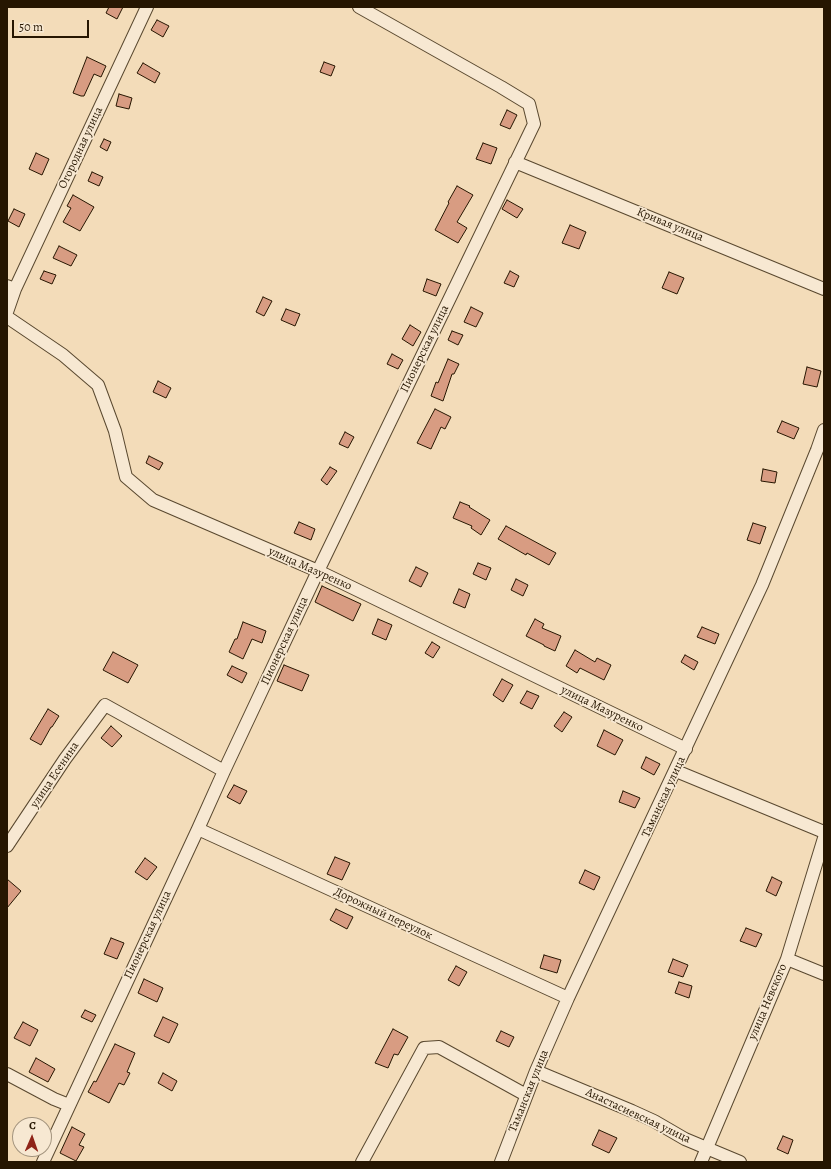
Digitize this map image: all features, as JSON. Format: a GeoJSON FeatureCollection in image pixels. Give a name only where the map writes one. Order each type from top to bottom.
{"type":"FeatureCollection","features":[{"type":"Feature","properties":{"kind":"street","name":"Огородная улица"},"geometry":{"type":"LineString","coordinates":[[11,288],[147,7]]}},
{"type":"Feature","properties":{"kind":"street","name":"Пионерская улица"},"geometry":{"type":"LineString","coordinates":[[43,1162],[68,1105],[318,571],[534,124],[529,104],[359,7]]}},
{"type":"Feature","properties":{"kind":"street","name":"Кривая улица"},"geometry":{"type":"LineString","coordinates":[[515,162],[824,288]]}},
{"type":"Feature","properties":{"kind":"street"},"geometry":{"type":"LineString","coordinates":[[7,312],[11,288]]}},
{"type":"Feature","properties":{"kind":"street","name":"улица Мазуренко"},"geometry":{"type":"LineString","coordinates":[[7,317],[63,355],[98,385],[115,431],[126,477],[153,500],[318,571],[686,749]]}},
{"type":"Feature","properties":{"kind":"street","name":"Таманская улица"},"geometry":{"type":"LineString","coordinates":[[501,1162],[526,1095],[568,998],[676,771],[762,585],[824,430]]}},
{"type":"Feature","properties":{"kind":"street","name":"улица Есенина"},"geometry":{"type":"LineString","coordinates":[[7,846],[65,759],[105,705],[224,771]]}},
{"type":"Feature","properties":{"kind":"street"},"geometry":{"type":"LineString","coordinates":[[676,771],[824,832]]}},
{"type":"Feature","properties":{"kind":"street","name":"Дорожный переулок"},"geometry":{"type":"LineString","coordinates":[[198,829],[568,998]]}},
{"type":"Feature","properties":{"kind":"street","name":"улица Невского"},"geometry":{"type":"LineString","coordinates":[[701,1162],[787,959],[824,838]]}},
{"type":"Feature","properties":{"kind":"street"},"geometry":{"type":"LineString","coordinates":[[787,959],[824,974]]}},
{"type":"Feature","properties":{"kind":"street"},"geometry":{"type":"LineString","coordinates":[[362,1162],[424,1048],[439,1047],[526,1095]]}},
{"type":"Feature","properties":{"kind":"street","name":"Анастасиевская улица"},"geometry":{"type":"LineString","coordinates":[[536,1071],[632,1111],[654,1121],[685,1139],[740,1162]]}},
{"type":"Feature","properties":{"kind":"street"},"geometry":{"type":"LineString","coordinates":[[7,1074],[68,1105]]}},
{"type":"Feature","properties":{"kind":"building"},"geometry":{"type":"Polygon","coordinates":[[[109,7],[123,7],[117,19],[106,13],[109,7]]]}},
{"type":"Feature","properties":{"kind":"building"},"geometry":{"type":"Polygon","coordinates":[[[157,20],[169,26],[163,37],[151,30],[157,20]]]}},
{"type":"Feature","properties":{"kind":"building"},"geometry":{"type":"Polygon","coordinates":[[[87,57],[106,66],[101,77],[94,74],[84,96],[81,96],[73,93],[87,57]]]}},
{"type":"Feature","properties":{"kind":"building"},"geometry":{"type":"Polygon","coordinates":[[[324,62],[335,66],[331,76],[320,72],[324,62]]]}},
{"type":"Feature","properties":{"kind":"building"},"geometry":{"type":"Polygon","coordinates":[[[143,63],[160,73],[155,83],[137,73],[143,63]]]}},
{"type":"Feature","properties":{"kind":"building"},"geometry":{"type":"Polygon","coordinates":[[[119,94],[132,98],[129,109],[116,106],[119,94]]]}},
{"type":"Feature","properties":{"kind":"building"},"geometry":{"type":"Polygon","coordinates":[[[507,110],[517,115],[510,129],[500,125],[507,110]]]}},
{"type":"Feature","properties":{"kind":"building"},"geometry":{"type":"Polygon","coordinates":[[[104,139],[111,142],[107,151],[100,147],[104,139]]]}},
{"type":"Feature","properties":{"kind":"building"},"geometry":{"type":"Polygon","coordinates":[[[483,143],[497,148],[491,164],[476,159],[483,143]]]}},
{"type":"Feature","properties":{"kind":"building"},"geometry":{"type":"Polygon","coordinates":[[[36,153],[49,159],[42,175],[29,169],[36,153]]]}},
{"type":"Feature","properties":{"kind":"building"},"geometry":{"type":"Polygon","coordinates":[[[92,172],[103,177],[99,186],[88,181],[92,172]]]}},
{"type":"Feature","properties":{"kind":"building"},"geometry":{"type":"Polygon","coordinates":[[[457,186],[473,195],[457,222],[467,228],[458,243],[435,230],[457,186]]]}},
{"type":"Feature","properties":{"kind":"building"},"geometry":{"type":"Polygon","coordinates":[[[73,195],[94,207],[80,231],[63,222],[71,208],[67,206],[73,195]]]}},
{"type":"Feature","properties":{"kind":"building"},"geometry":{"type":"Polygon","coordinates":[[[507,200],[523,209],[517,218],[502,209],[507,200]]]}},
{"type":"Feature","properties":{"kind":"building"},"geometry":{"type":"Polygon","coordinates":[[[14,209],[25,214],[19,227],[8,221],[14,209]]]}},
{"type":"Feature","properties":{"kind":"building"},"geometry":{"type":"Polygon","coordinates":[[[570,225],[586,232],[579,249],[562,243],[570,225]]]}},
{"type":"Feature","properties":{"kind":"building"},"geometry":{"type":"Polygon","coordinates":[[[59,246],[77,255],[71,266],[53,258],[59,246]]]}},
{"type":"Feature","properties":{"kind":"building"},"geometry":{"type":"Polygon","coordinates":[[[44,271],[56,275],[52,284],[40,279],[44,271]]]}},
{"type":"Feature","properties":{"kind":"building"},"geometry":{"type":"Polygon","coordinates":[[[510,271],[519,276],[514,287],[504,283],[510,271]]]}},
{"type":"Feature","properties":{"kind":"building"},"geometry":{"type":"Polygon","coordinates":[[[669,272],[684,278],[677,294],[662,288],[669,272]]]}},
{"type":"Feature","properties":{"kind":"building"},"geometry":{"type":"Polygon","coordinates":[[[427,279],[441,284],[436,296],[423,291],[427,279]]]}},
{"type":"Feature","properties":{"kind":"building"},"geometry":{"type":"Polygon","coordinates":[[[263,297],[272,301],[264,316],[256,312],[263,297]]]}},
{"type":"Feature","properties":{"kind":"building"},"geometry":{"type":"Polygon","coordinates":[[[471,307],[483,313],[476,327],[464,322],[471,307]]]}},
{"type":"Feature","properties":{"kind":"building"},"geometry":{"type":"Polygon","coordinates":[[[286,309],[300,314],[295,326],[281,320],[286,309]]]}},
{"type":"Feature","properties":{"kind":"building"},"geometry":{"type":"Polygon","coordinates":[[[410,325],[421,332],[413,346],[402,339],[410,325]]]}},
{"type":"Feature","properties":{"kind":"building"},"geometry":{"type":"Polygon","coordinates":[[[452,331],[463,335],[458,345],[448,340],[452,331]]]}},
{"type":"Feature","properties":{"kind":"building"},"geometry":{"type":"Polygon","coordinates":[[[392,354],[403,360],[398,369],[387,364],[392,354]]]}},
{"type":"Feature","properties":{"kind":"building"},"geometry":{"type":"Polygon","coordinates":[[[448,359],[459,364],[454,374],[452,374],[443,401],[431,396],[436,382],[438,383],[448,359]]]}},
{"type":"Feature","properties":{"kind":"building"},"geometry":{"type":"Polygon","coordinates":[[[807,367],[821,371],[817,387],[803,384],[807,367]]]}},
{"type":"Feature","properties":{"kind":"building"},"geometry":{"type":"Polygon","coordinates":[[[158,381],[171,388],[166,398],[153,392],[158,381]]]}},
{"type":"Feature","properties":{"kind":"building"},"geometry":{"type":"Polygon","coordinates":[[[435,409],[451,417],[445,429],[441,427],[431,449],[417,443],[435,409]]]}},
{"type":"Feature","properties":{"kind":"building"},"geometry":{"type":"Polygon","coordinates":[[[782,421],[799,428],[794,439],[777,432],[782,421]]]}},
{"type":"Feature","properties":{"kind":"building"},"geometry":{"type":"Polygon","coordinates":[[[345,432],[354,437],[348,448],[339,444],[345,432]]]}},
{"type":"Feature","properties":{"kind":"building"},"geometry":{"type":"Polygon","coordinates":[[[149,456],[163,463],[159,470],[146,463],[149,456]]]}},
{"type":"Feature","properties":{"kind":"building"},"geometry":{"type":"Polygon","coordinates":[[[330,467],[337,471],[327,485],[321,480],[330,467]]]}},
{"type":"Feature","properties":{"kind":"building"},"geometry":{"type":"Polygon","coordinates":[[[763,469],[777,472],[775,483],[761,481],[763,469]]]}},
{"type":"Feature","properties":{"kind":"building"},"geometry":{"type":"Polygon","coordinates":[[[460,502],[470,506],[469,507],[490,520],[481,535],[471,528],[472,526],[453,518],[460,502]]]}},
{"type":"Feature","properties":{"kind":"building"},"geometry":{"type":"Polygon","coordinates":[[[299,522],[315,529],[311,540],[294,533],[299,522]]]}},
{"type":"Feature","properties":{"kind":"building"},"geometry":{"type":"Polygon","coordinates":[[[753,523],[766,527],[760,544],[747,540],[753,523]]]}},
{"type":"Feature","properties":{"kind":"building"},"geometry":{"type":"Polygon","coordinates":[[[506,526],[556,553],[549,565],[527,553],[526,555],[498,539],[506,526]]]}},
{"type":"Feature","properties":{"kind":"building"},"geometry":{"type":"Polygon","coordinates":[[[478,563],[491,568],[486,580],[473,574],[478,563]]]}},
{"type":"Feature","properties":{"kind":"building"},"geometry":{"type":"Polygon","coordinates":[[[416,567],[428,573],[421,587],[409,581],[416,567]]]}},
{"type":"Feature","properties":{"kind":"building"},"geometry":{"type":"Polygon","coordinates":[[[516,579],[528,585],[523,596],[511,590],[516,579]]]}},
{"type":"Feature","properties":{"kind":"building"},"geometry":{"type":"Polygon","coordinates":[[[322,586],[361,604],[353,621],[315,602],[322,586]]]}},
{"type":"Feature","properties":{"kind":"building"},"geometry":{"type":"Polygon","coordinates":[[[459,589],[470,594],[465,608],[453,603],[459,589]]]}},
{"type":"Feature","properties":{"kind":"building"},"geometry":{"type":"Polygon","coordinates":[[[378,619],[392,625],[386,640],[372,634],[378,619]]]}},
{"type":"Feature","properties":{"kind":"building"},"geometry":{"type":"Polygon","coordinates":[[[535,619],[544,624],[542,628],[561,636],[555,651],[526,636],[535,619]]]}},
{"type":"Feature","properties":{"kind":"building"},"geometry":{"type":"Polygon","coordinates":[[[243,622],[266,631],[262,643],[252,639],[243,659],[229,652],[235,639],[237,639],[243,622]]]}},
{"type":"Feature","properties":{"kind":"building"},"geometry":{"type":"Polygon","coordinates":[[[702,627],[719,634],[715,644],[697,637],[702,627]]]}},
{"type":"Feature","properties":{"kind":"building"},"geometry":{"type":"Polygon","coordinates":[[[432,642],[440,647],[433,658],[425,653],[432,642]]]}},
{"type":"Feature","properties":{"kind":"building"},"geometry":{"type":"Polygon","coordinates":[[[575,650],[595,662],[597,658],[611,665],[604,680],[580,668],[577,673],[566,666],[575,650]]]}},
{"type":"Feature","properties":{"kind":"building"},"geometry":{"type":"Polygon","coordinates":[[[113,652],[138,665],[128,683],[103,670],[113,652]]]}},
{"type":"Feature","properties":{"kind":"building"},"geometry":{"type":"Polygon","coordinates":[[[685,655],[698,662],[694,670],[681,662],[685,655]]]}},
{"type":"Feature","properties":{"kind":"building"},"geometry":{"type":"Polygon","coordinates":[[[284,665],[309,675],[302,691],[277,681],[284,665]]]}},
{"type":"Feature","properties":{"kind":"building"},"geometry":{"type":"Polygon","coordinates":[[[232,666],[247,673],[242,683],[227,675],[232,666]]]}},
{"type":"Feature","properties":{"kind":"building"},"geometry":{"type":"Polygon","coordinates":[[[502,679],[513,685],[503,702],[493,695],[502,679]]]}},
{"type":"Feature","properties":{"kind":"building"},"geometry":{"type":"Polygon","coordinates":[[[527,691],[539,696],[532,709],[520,703],[527,691]]]}},
{"type":"Feature","properties":{"kind":"building"},"geometry":{"type":"Polygon","coordinates":[[[48,709],[59,716],[41,745],[30,739],[48,709]]]}},
{"type":"Feature","properties":{"kind":"building"},"geometry":{"type":"Polygon","coordinates":[[[564,712],[572,717],[562,732],[554,726],[564,712]]]}},
{"type":"Feature","properties":{"kind":"building"},"geometry":{"type":"Polygon","coordinates":[[[111,726],[122,736],[112,747],[101,738],[111,726]]]}},
{"type":"Feature","properties":{"kind":"building"},"geometry":{"type":"Polygon","coordinates":[[[604,730],[623,740],[615,755],[597,746],[604,730]]]}},
{"type":"Feature","properties":{"kind":"building"},"geometry":{"type":"Polygon","coordinates":[[[646,757],[660,764],[654,775],[641,768],[646,757]]]}},
{"type":"Feature","properties":{"kind":"building"},"geometry":{"type":"Polygon","coordinates":[[[234,785],[247,791],[240,804],[227,797],[234,785]]]}},
{"type":"Feature","properties":{"kind":"building"},"geometry":{"type":"Polygon","coordinates":[[[623,791],[640,798],[635,808],[619,802],[623,791]]]}},
{"type":"Feature","properties":{"kind":"building"},"geometry":{"type":"Polygon","coordinates":[[[335,857],[350,863],[342,880],[327,874],[335,857]]]}},
{"type":"Feature","properties":{"kind":"building"},"geometry":{"type":"Polygon","coordinates":[[[145,858],[157,867],[147,880],[135,872],[145,858]]]}},
{"type":"Feature","properties":{"kind":"building"},"geometry":{"type":"Polygon","coordinates":[[[585,870],[600,877],[594,890],[579,883],[585,870]]]}},
{"type":"Feature","properties":{"kind":"building"},"geometry":{"type":"Polygon","coordinates":[[[772,877],[782,882],[776,896],[766,891],[772,877]]]}},
{"type":"Feature","properties":{"kind":"building"},"geometry":{"type":"Polygon","coordinates":[[[7,879],[21,891],[7,908],[7,879]]]}},
{"type":"Feature","properties":{"kind":"building"},"geometry":{"type":"Polygon","coordinates":[[[336,909],[353,917],[347,929],[330,920],[336,909]]]}},
{"type":"Feature","properties":{"kind":"building"},"geometry":{"type":"Polygon","coordinates":[[[746,928],[762,934],[756,947],[740,941],[746,928]]]}},
{"type":"Feature","properties":{"kind":"building"},"geometry":{"type":"Polygon","coordinates":[[[111,938],[124,943],[117,959],[104,954],[111,938]]]}},
{"type":"Feature","properties":{"kind":"building"},"geometry":{"type":"Polygon","coordinates":[[[544,955],[561,960],[557,973],[540,968],[544,955]]]}},
{"type":"Feature","properties":{"kind":"building"},"geometry":{"type":"Polygon","coordinates":[[[673,959],[688,965],[683,977],[668,972],[673,959]]]}},
{"type":"Feature","properties":{"kind":"building"},"geometry":{"type":"Polygon","coordinates":[[[456,966],[467,972],[459,986],[448,980],[456,966]]]}},
{"type":"Feature","properties":{"kind":"building"},"geometry":{"type":"Polygon","coordinates":[[[144,979],[163,988],[157,1002],[138,993],[144,979]]]}},
{"type":"Feature","properties":{"kind":"building"},"geometry":{"type":"Polygon","coordinates":[[[679,982],[692,986],[689,998],[675,993],[679,982]]]}},
{"type":"Feature","properties":{"kind":"building"},"geometry":{"type":"Polygon","coordinates":[[[85,1010],[96,1015],[92,1022],[81,1017],[85,1010]]]}},
{"type":"Feature","properties":{"kind":"building"},"geometry":{"type":"Polygon","coordinates":[[[163,1017],[178,1024],[169,1043],[154,1036],[163,1017]]]}},
{"type":"Feature","properties":{"kind":"building"},"geometry":{"type":"Polygon","coordinates":[[[23,1022],[38,1030],[30,1046],[14,1038],[23,1022]]]}},
{"type":"Feature","properties":{"kind":"building"},"geometry":{"type":"Polygon","coordinates":[[[393,1029],[408,1037],[398,1055],[394,1054],[388,1068],[375,1063],[393,1029]]]}},
{"type":"Feature","properties":{"kind":"building"},"geometry":{"type":"Polygon","coordinates":[[[501,1031],[514,1037],[509,1047],[496,1041],[501,1031]]]}},
{"type":"Feature","properties":{"kind":"building"},"geometry":{"type":"Polygon","coordinates":[[[115,1044],[135,1053],[127,1072],[130,1073],[124,1085],[119,1083],[109,1103],[88,1092],[94,1081],[96,1082],[115,1044]]]}},
{"type":"Feature","properties":{"kind":"building"},"geometry":{"type":"Polygon","coordinates":[[[36,1058],[55,1069],[48,1082],[29,1072],[36,1058]]]}},
{"type":"Feature","properties":{"kind":"building"},"geometry":{"type":"Polygon","coordinates":[[[163,1073],[177,1081],[172,1091],[158,1083],[163,1073]]]}},
{"type":"Feature","properties":{"kind":"building"},"geometry":{"type":"Polygon","coordinates":[[[72,1127],[85,1134],[79,1145],[84,1147],[76,1161],[60,1153],[72,1127]]]}},
{"type":"Feature","properties":{"kind":"building"},"geometry":{"type":"Polygon","coordinates":[[[599,1130],[617,1138],[609,1153],[592,1145],[599,1130]]]}},
{"type":"Feature","properties":{"kind":"building"},"geometry":{"type":"Polygon","coordinates":[[[783,1136],[793,1140],[788,1154],[777,1149],[783,1136]]]}}]}
